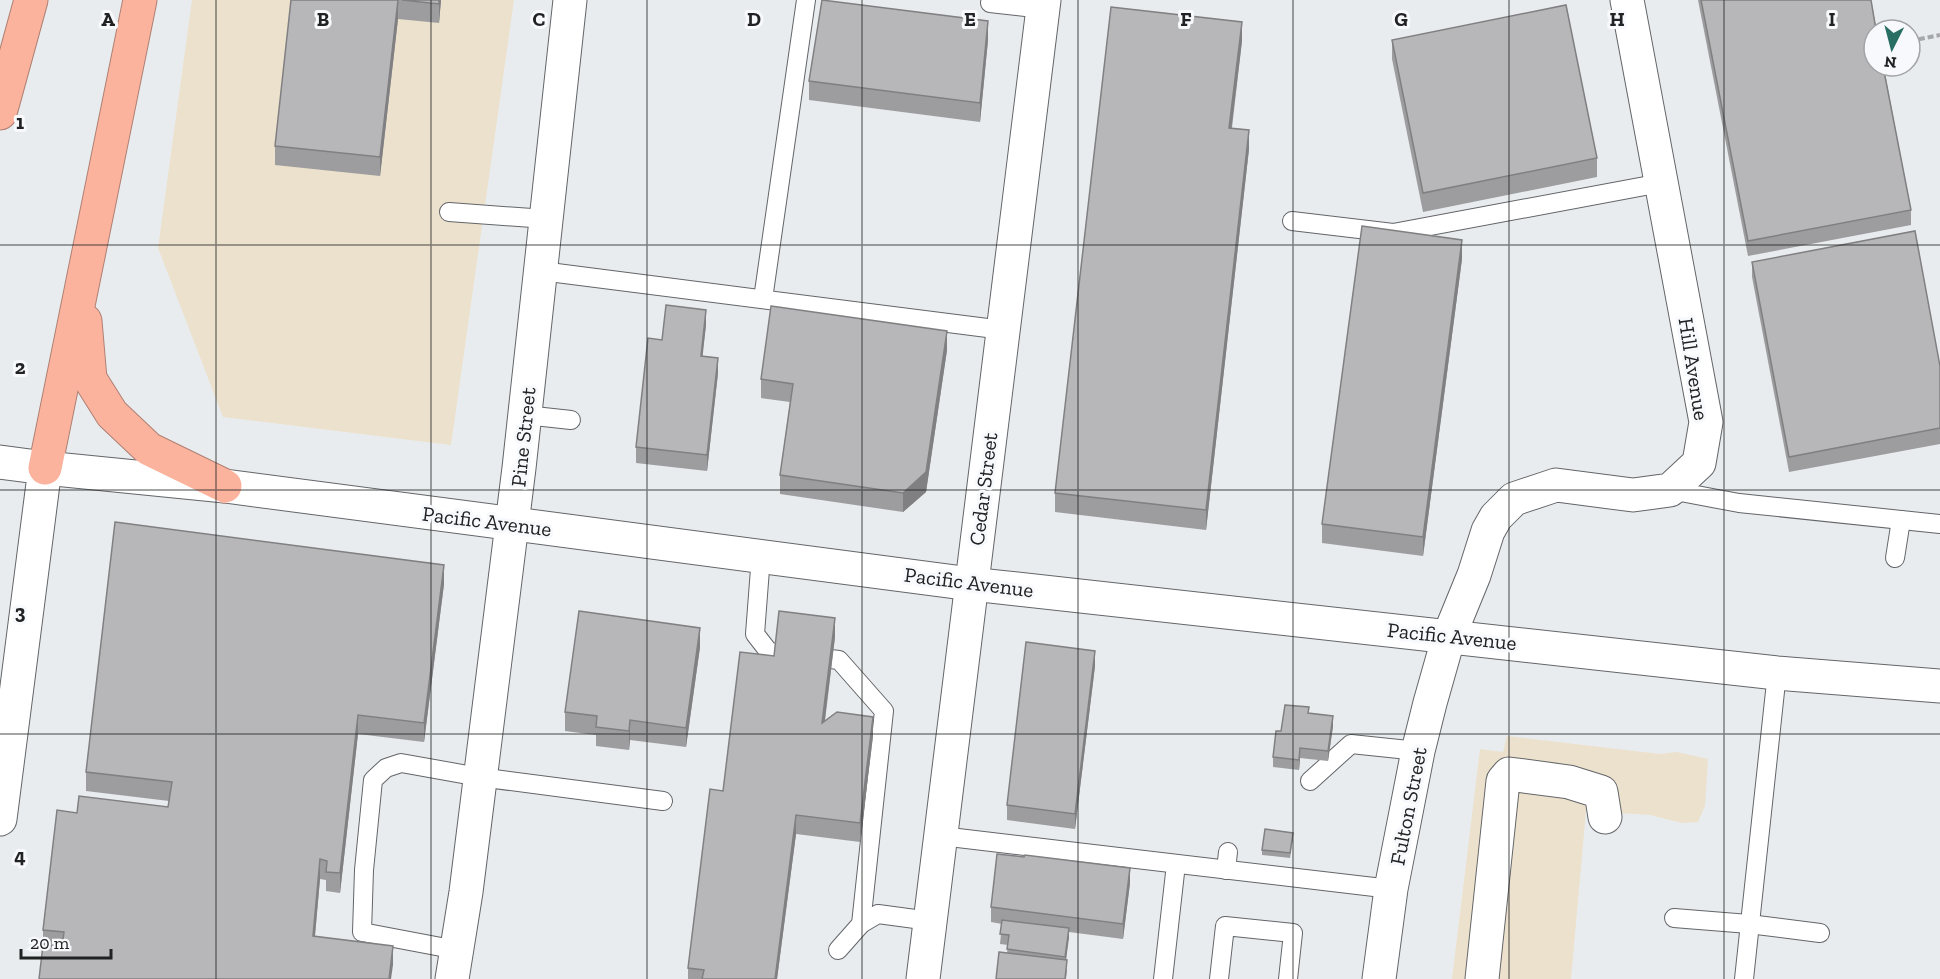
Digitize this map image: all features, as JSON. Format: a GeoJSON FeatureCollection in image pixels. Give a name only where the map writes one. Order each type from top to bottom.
{"type":"FeatureCollection","features":[{"type":"Feature","properties":{"kind":"highway"},"geometry":{"type":"LineString","coordinates":[[0,113],[31,0]]}},
{"type":"Feature","properties":{"kind":"highway"},"geometry":{"type":"LineString","coordinates":[[45,468],[140,0]]}},
{"type":"Feature","properties":{"kind":"highway"},"geometry":{"type":"LineString","coordinates":[[81,284],[90,379],[112,414],[149,449],[225,486]]}},
{"type":"Feature","properties":{"kind":"street","name":"Pine Street"},"geometry":{"type":"LineString","coordinates":[[455,965],[513,524],[570,0]]}},
{"type":"Feature","properties":{"kind":"street","name":"Hill Avenue"},"geometry":{"type":"LineString","coordinates":[[1627,0],[1706,422],[1699,463],[1670,490]]}},
{"type":"Feature","properties":{"kind":"street","name":"Cedar Street"},"geometry":{"type":"LineString","coordinates":[[923,979],[1043,4]]}},
{"type":"Feature","properties":{"kind":"street","name":"Pacific Avenue"},"geometry":{"type":"LineString","coordinates":[[0,462],[225,486],[971,584],[1777,673],[1940,686]]}},
{"type":"Feature","properties":{"kind":"street"},"geometry":{"type":"LineString","coordinates":[[0,819],[45,468]]}},
{"type":"Feature","properties":{"kind":"street"},"geometry":{"type":"LineString","coordinates":[[1449,636],[1474,575],[1488,531],[1496,517],[1514,499],[1556,485],[1634,495],[1670,490]]}},
{"type":"Feature","properties":{"kind":"street","name":"Fulton Street"},"geometry":{"type":"LineString","coordinates":[[1379,979],[1391,889],[1418,751],[1449,636]]}},
{"type":"Feature","properties":{"kind":"street"},"geometry":{"type":"LineString","coordinates":[[1482,979],[1503,781],[1509,774],[1537,777],[1569,782],[1601,792],[1605,817]]}},
{"type":"Feature","properties":{"kind":"lane"},"geometry":{"type":"LineString","coordinates":[[763,299],[806,0]]}},
{"type":"Feature","properties":{"kind":"lane"},"geometry":{"type":"LineString","coordinates":[[990,3],[1043,4]]}},
{"type":"Feature","properties":{"kind":"lane"},"geometry":{"type":"LineString","coordinates":[[1292,221],[1393,233],[1661,183]]}},
{"type":"Feature","properties":{"kind":"lane"},"geometry":{"type":"LineString","coordinates":[[449,212],[546,219]]}},
{"type":"Feature","properties":{"kind":"lane"},"geometry":{"type":"LineString","coordinates":[[541,271],[1003,330]]}},
{"type":"Feature","properties":{"kind":"lane"},"geometry":{"type":"LineString","coordinates":[[525,415],[571,420]]}},
{"type":"Feature","properties":{"kind":"lane"},"geometry":{"type":"LineString","coordinates":[[1670,490],[1739,503],[1940,524]]}},
{"type":"Feature","properties":{"kind":"lane"},"geometry":{"type":"LineString","coordinates":[[1895,558],[1901,520]]}},
{"type":"Feature","properties":{"kind":"lane"},"geometry":{"type":"LineString","coordinates":[[760,556],[755,634],[769,652],[839,660],[884,711],[861,924]]}},
{"type":"Feature","properties":{"kind":"lane"},"geometry":{"type":"LineString","coordinates":[[1744,979],[1777,673]]}},
{"type":"Feature","properties":{"kind":"lane"},"geometry":{"type":"LineString","coordinates":[[1310,781],[1351,744],[1418,751]]}},
{"type":"Feature","properties":{"kind":"lane"},"geometry":{"type":"LineString","coordinates":[[359,952],[373,780],[386,768],[401,763],[479,777],[663,801]]}},
{"type":"Feature","properties":{"kind":"lane"},"geometry":{"type":"LineString","coordinates":[[940,836],[1176,864],[1227,861],[1391,889]]}},
{"type":"Feature","properties":{"kind":"lane"},"geometry":{"type":"LineString","coordinates":[[1163,979],[1176,864]]}},
{"type":"Feature","properties":{"kind":"lane"},"geometry":{"type":"LineString","coordinates":[[838,950],[861,924],[878,914],[930,921]]}},
{"type":"Feature","properties":{"kind":"lane"},"geometry":{"type":"LineString","coordinates":[[1674,918],[1820,933]]}},
{"type":"Feature","properties":{"kind":"lane"},"geometry":{"type":"LineString","coordinates":[[1219,979],[1225,926],[1293,933],[1288,979]]}},
{"type":"Feature","properties":{"kind":"lane"},"geometry":{"type":"LineString","coordinates":[[362,932],[455,965]]}},
{"type":"Feature","properties":{"kind":"path"},"geometry":{"type":"LineString","coordinates":[[1922,39],[1940,35]]}},
{"type":"Feature","properties":{"kind":"shaded area"},"geometry":{"type":"Polygon","coordinates":[[[192,0],[514,0],[451,445],[223,417],[158,248],[192,0]]]}},
{"type":"Feature","properties":{"kind":"shaded area"},"geometry":{"type":"Polygon","coordinates":[[[1507,736],[1660,754],[1677,752],[1708,759],[1705,806],[1698,822],[1682,823],[1650,815],[1586,811],[1571,979],[1452,979],[1480,749],[1503,752],[1507,736]]]}},
{"type":"Feature","properties":{"kind":"building"},"geometry":{"type":"Polygon","coordinates":[[[291,0],[398,0],[380,157],[275,146],[291,0]]]}},
{"type":"Feature","properties":{"kind":"building"},"geometry":{"type":"Polygon","coordinates":[[[402,0],[439,0],[439,4],[402,0]]]}},
{"type":"Feature","properties":{"kind":"building"},"geometry":{"type":"Polygon","coordinates":[[[822,0],[988,21],[980,103],[809,81],[822,0]]]}},
{"type":"Feature","properties":{"kind":"building"},"geometry":{"type":"Polygon","coordinates":[[[1701,0],[1871,0],[1874,18],[1862,18],[1862,78],[1885,78],[1911,210],[1748,241],[1701,0]]]}},
{"type":"Feature","properties":{"kind":"building"},"geometry":{"type":"Polygon","coordinates":[[[1566,5],[1597,158],[1423,193],[1392,40],[1566,5]]]}},
{"type":"Feature","properties":{"kind":"building"},"geometry":{"type":"Polygon","coordinates":[[[1111,7],[1242,22],[1229,128],[1249,130],[1206,510],[1055,493],[1111,7]]]}},
{"type":"Feature","properties":{"kind":"building"},"geometry":{"type":"Polygon","coordinates":[[[1362,226],[1462,240],[1423,537],[1322,524],[1362,226]]]}},
{"type":"Feature","properties":{"kind":"building"},"geometry":{"type":"Polygon","coordinates":[[[1915,231],[1940,366],[1940,428],[1789,457],[1752,262],[1915,231]]]}},
{"type":"Feature","properties":{"kind":"building"},"geometry":{"type":"Polygon","coordinates":[[[666,305],[706,310],[701,356],[718,358],[707,455],[636,447],[648,338],[662,340],[666,305]]]}},
{"type":"Feature","properties":{"kind":"building"},"geometry":{"type":"Polygon","coordinates":[[[771,306],[947,331],[926,472],[903,493],[780,475],[793,384],[761,379],[771,306]]]}},
{"type":"Feature","properties":{"kind":"building"},"geometry":{"type":"Polygon","coordinates":[[[115,522],[444,565],[424,723],[358,715],[340,873],[326,872],[327,861],[320,859],[313,936],[393,946],[389,979],[39,979],[43,945],[62,947],[64,932],[43,930],[57,810],[77,813],[79,796],[168,807],[172,782],[86,772],[115,522]]]}},
{"type":"Feature","properties":{"kind":"building"},"geometry":{"type":"Polygon","coordinates":[[[579,611],[700,628],[686,728],[630,720],[629,731],[596,727],[597,716],[565,712],[579,611]]]}},
{"type":"Feature","properties":{"kind":"building"},"geometry":{"type":"Polygon","coordinates":[[[779,611],[835,618],[822,723],[837,712],[873,717],[860,823],[796,815],[775,979],[702,979],[704,970],[688,968],[710,789],[723,791],[740,652],[774,656],[779,611]]]}},
{"type":"Feature","properties":{"kind":"building"},"geometry":{"type":"Polygon","coordinates":[[[1026,642],[1095,651],[1075,814],[1007,805],[1026,642]]]}},
{"type":"Feature","properties":{"kind":"building"},"geometry":{"type":"Polygon","coordinates":[[[1285,705],[1309,707],[1308,713],[1333,716],[1328,751],[1300,748],[1299,760],[1273,757],[1276,731],[1281,731],[1285,705]]]}},
{"type":"Feature","properties":{"kind":"building"},"geometry":{"type":"Polygon","coordinates":[[[1265,829],[1293,833],[1290,853],[1262,850],[1265,829]]]}},
{"type":"Feature","properties":{"kind":"building"},"geometry":{"type":"Polygon","coordinates":[[[997,854],[1024,857],[1025,855],[1130,868],[1123,924],[991,907],[997,854]]]}},
{"type":"Feature","properties":{"kind":"building"},"geometry":{"type":"Polygon","coordinates":[[[1002,920],[1069,928],[1065,957],[1007,949],[1009,935],[1000,934],[1002,920]]]}},
{"type":"Feature","properties":{"kind":"building"},"geometry":{"type":"Polygon","coordinates":[[[999,952],[1067,960],[1065,979],[996,979],[999,952]]]}}]}
